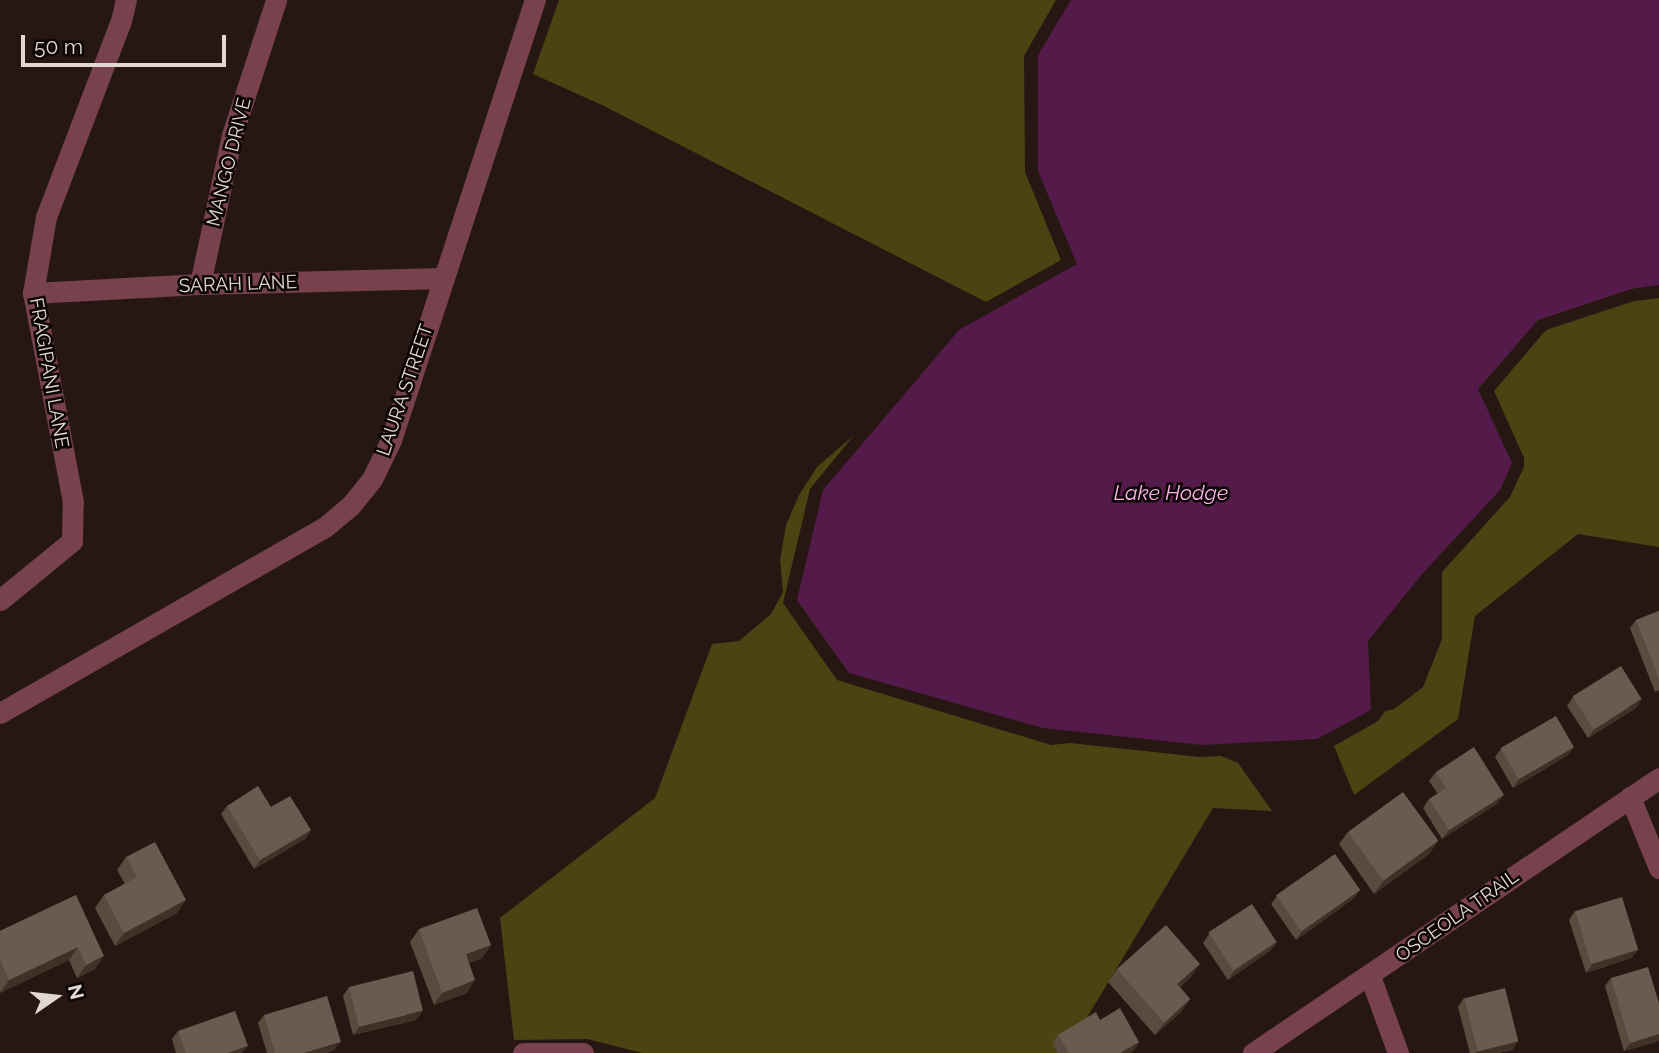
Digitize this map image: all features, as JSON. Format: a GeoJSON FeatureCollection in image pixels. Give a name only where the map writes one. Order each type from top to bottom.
{"type":"FeatureCollection","features":[{"type":"Feature","properties":{"kind":"street","name":"FRAGIPANI LANE"},"geometry":{"type":"LineString","coordinates":[[0,600],[72,541],[73,502],[33,293],[46,218],[121,21],[126,0]]}},
{"type":"Feature","properties":{"kind":"street","name":"MANGO DRIVE"},"geometry":{"type":"LineString","coordinates":[[200,284],[232,135],[276,0]]}},
{"type":"Feature","properties":{"kind":"street","name":"LAURA STREET"},"geometry":{"type":"LineString","coordinates":[[0,713],[325,527],[351,505],[372,479],[391,440],[535,0]]}},
{"type":"Feature","properties":{"kind":"street","name":"SARAH LANE"},"geometry":{"type":"LineString","coordinates":[[33,293],[200,284],[444,278]]}},
{"type":"Feature","properties":{"kind":"street","name":"OSCEOLA TRAIL"},"geometry":{"type":"LineString","coordinates":[[1253,1053],[1659,778]]}},
{"type":"Feature","properties":{"kind":"street"},"geometry":{"type":"LineString","coordinates":[[1630,797],[1659,869]]}},
{"type":"Feature","properties":{"kind":"street"},"geometry":{"type":"LineString","coordinates":[[1370,976],[1398,1053]]}},
{"type":"Feature","properties":{"kind":"street"},"geometry":{"type":"LineString","coordinates":[[523,1053],[583,1053]]}},
{"type":"Feature","properties":{"kind":"shaded area"},"geometry":{"type":"Polygon","coordinates":[[[559,0],[1056,0],[1024,56],[1025,172],[1061,260],[986,302],[604,106],[533,74],[559,0]]]}},
{"type":"Feature","properties":{"kind":"shaded area"},"geometry":{"type":"Polygon","coordinates":[[[1659,298],[1659,547],[1578,534],[1475,616],[1458,719],[1354,795],[1334,746],[1378,721],[1385,711],[1394,709],[1423,687],[1442,639],[1442,572],[1510,497],[1524,467],[1524,458],[1494,391],[1546,330],[1634,301],[1659,298]]]}},
{"type":"Feature","properties":{"kind":"shaded area"},"geometry":{"type":"Polygon","coordinates":[[[854,435],[810,489],[783,603],[837,680],[1051,745],[1070,743],[1200,757],[1221,756],[1238,763],[1272,811],[1213,808],[1079,1031],[1074,1053],[642,1053],[587,1039],[514,1040],[500,918],[655,798],[712,644],[739,641],[771,614],[783,592],[780,560],[786,525],[799,495],[817,467],[854,435]]]}},
{"type":"Feature","properties":{"kind":"water","name":"Lake Hodge"},"geometry":{"type":"Polygon","coordinates":[[[1071,0],[1659,0],[1659,285],[1631,289],[1538,320],[1478,389],[1512,463],[1500,490],[1423,573],[1368,641],[1371,710],[1317,739],[1202,745],[1043,728],[849,673],[797,600],[823,490],[959,330],[1077,264],[1038,171],[1038,55],[1071,0]]]}},
{"type":"Feature","properties":{"kind":"building"},"geometry":{"type":"Polygon","coordinates":[[[1659,611],[1659,679],[1636,620],[1659,611]]]}},
{"type":"Feature","properties":{"kind":"building"},"geometry":{"type":"Polygon","coordinates":[[[1621,666],[1642,699],[1593,729],[1573,696],[1621,666]]]}},
{"type":"Feature","properties":{"kind":"building"},"geometry":{"type":"Polygon","coordinates":[[[1556,716],[1574,747],[1519,779],[1501,748],[1556,716]]]}},
{"type":"Feature","properties":{"kind":"building"},"geometry":{"type":"Polygon","coordinates":[[[1474,747],[1504,795],[1449,830],[1429,799],[1446,788],[1436,772],[1474,747]]]}},
{"type":"Feature","properties":{"kind":"building"},"geometry":{"type":"Polygon","coordinates":[[[258,786],[271,807],[290,796],[311,830],[260,860],[227,806],[258,786]]]}},
{"type":"Feature","properties":{"kind":"building"},"geometry":{"type":"Polygon","coordinates":[[[1403,792],[1438,841],[1383,881],[1348,832],[1403,792]]]}},
{"type":"Feature","properties":{"kind":"building"},"geometry":{"type":"Polygon","coordinates":[[[155,842],[186,900],[124,933],[104,895],[137,877],[126,857],[155,842]]]}},
{"type":"Feature","properties":{"kind":"building"},"geometry":{"type":"Polygon","coordinates":[[[1335,854],[1360,890],[1301,931],[1276,895],[1335,854]]]}},
{"type":"Feature","properties":{"kind":"building"},"geometry":{"type":"Polygon","coordinates":[[[76,895],[104,956],[86,965],[78,947],[9,980],[0,960],[0,931],[76,895]]]}},
{"type":"Feature","properties":{"kind":"building"},"geometry":{"type":"Polygon","coordinates":[[[1622,897],[1638,950],[1591,964],[1575,911],[1622,897]]]}},
{"type":"Feature","properties":{"kind":"building"},"geometry":{"type":"Polygon","coordinates":[[[1252,904],[1277,942],[1233,970],[1208,932],[1252,904]]]}},
{"type":"Feature","properties":{"kind":"building"},"geometry":{"type":"Polygon","coordinates":[[[477,908],[491,945],[466,954],[475,980],[442,993],[419,929],[477,908]]]}},
{"type":"Feature","properties":{"kind":"building"},"geometry":{"type":"Polygon","coordinates":[[[1166,925],[1200,964],[1177,984],[1190,999],[1164,1023],[1117,969],[1166,925]]]}},
{"type":"Feature","properties":{"kind":"building"},"geometry":{"type":"Polygon","coordinates":[[[1648,967],[1659,1003],[1659,1034],[1630,1043],[1611,978],[1648,967]]]}},
{"type":"Feature","properties":{"kind":"building"},"geometry":{"type":"Polygon","coordinates":[[[413,971],[423,1011],[359,1027],[349,987],[413,971]]]}},
{"type":"Feature","properties":{"kind":"building"},"geometry":{"type":"Polygon","coordinates":[[[1505,988],[1518,1041],[1478,1052],[1464,998],[1505,988]]]}},
{"type":"Feature","properties":{"kind":"building"},"geometry":{"type":"Polygon","coordinates":[[[327,996],[341,1042],[303,1053],[275,1053],[264,1015],[327,996]]]}},
{"type":"Feature","properties":{"kind":"building"},"geometry":{"type":"Polygon","coordinates":[[[1120,1008],[1139,1042],[1120,1053],[1069,1053],[1058,1035],[1096,1012],[1100,1020],[1120,1008]]]}},
{"type":"Feature","properties":{"kind":"building"},"geometry":{"type":"Polygon","coordinates":[[[235,1011],[248,1046],[227,1053],[186,1053],[178,1031],[235,1011]]]}}]}
